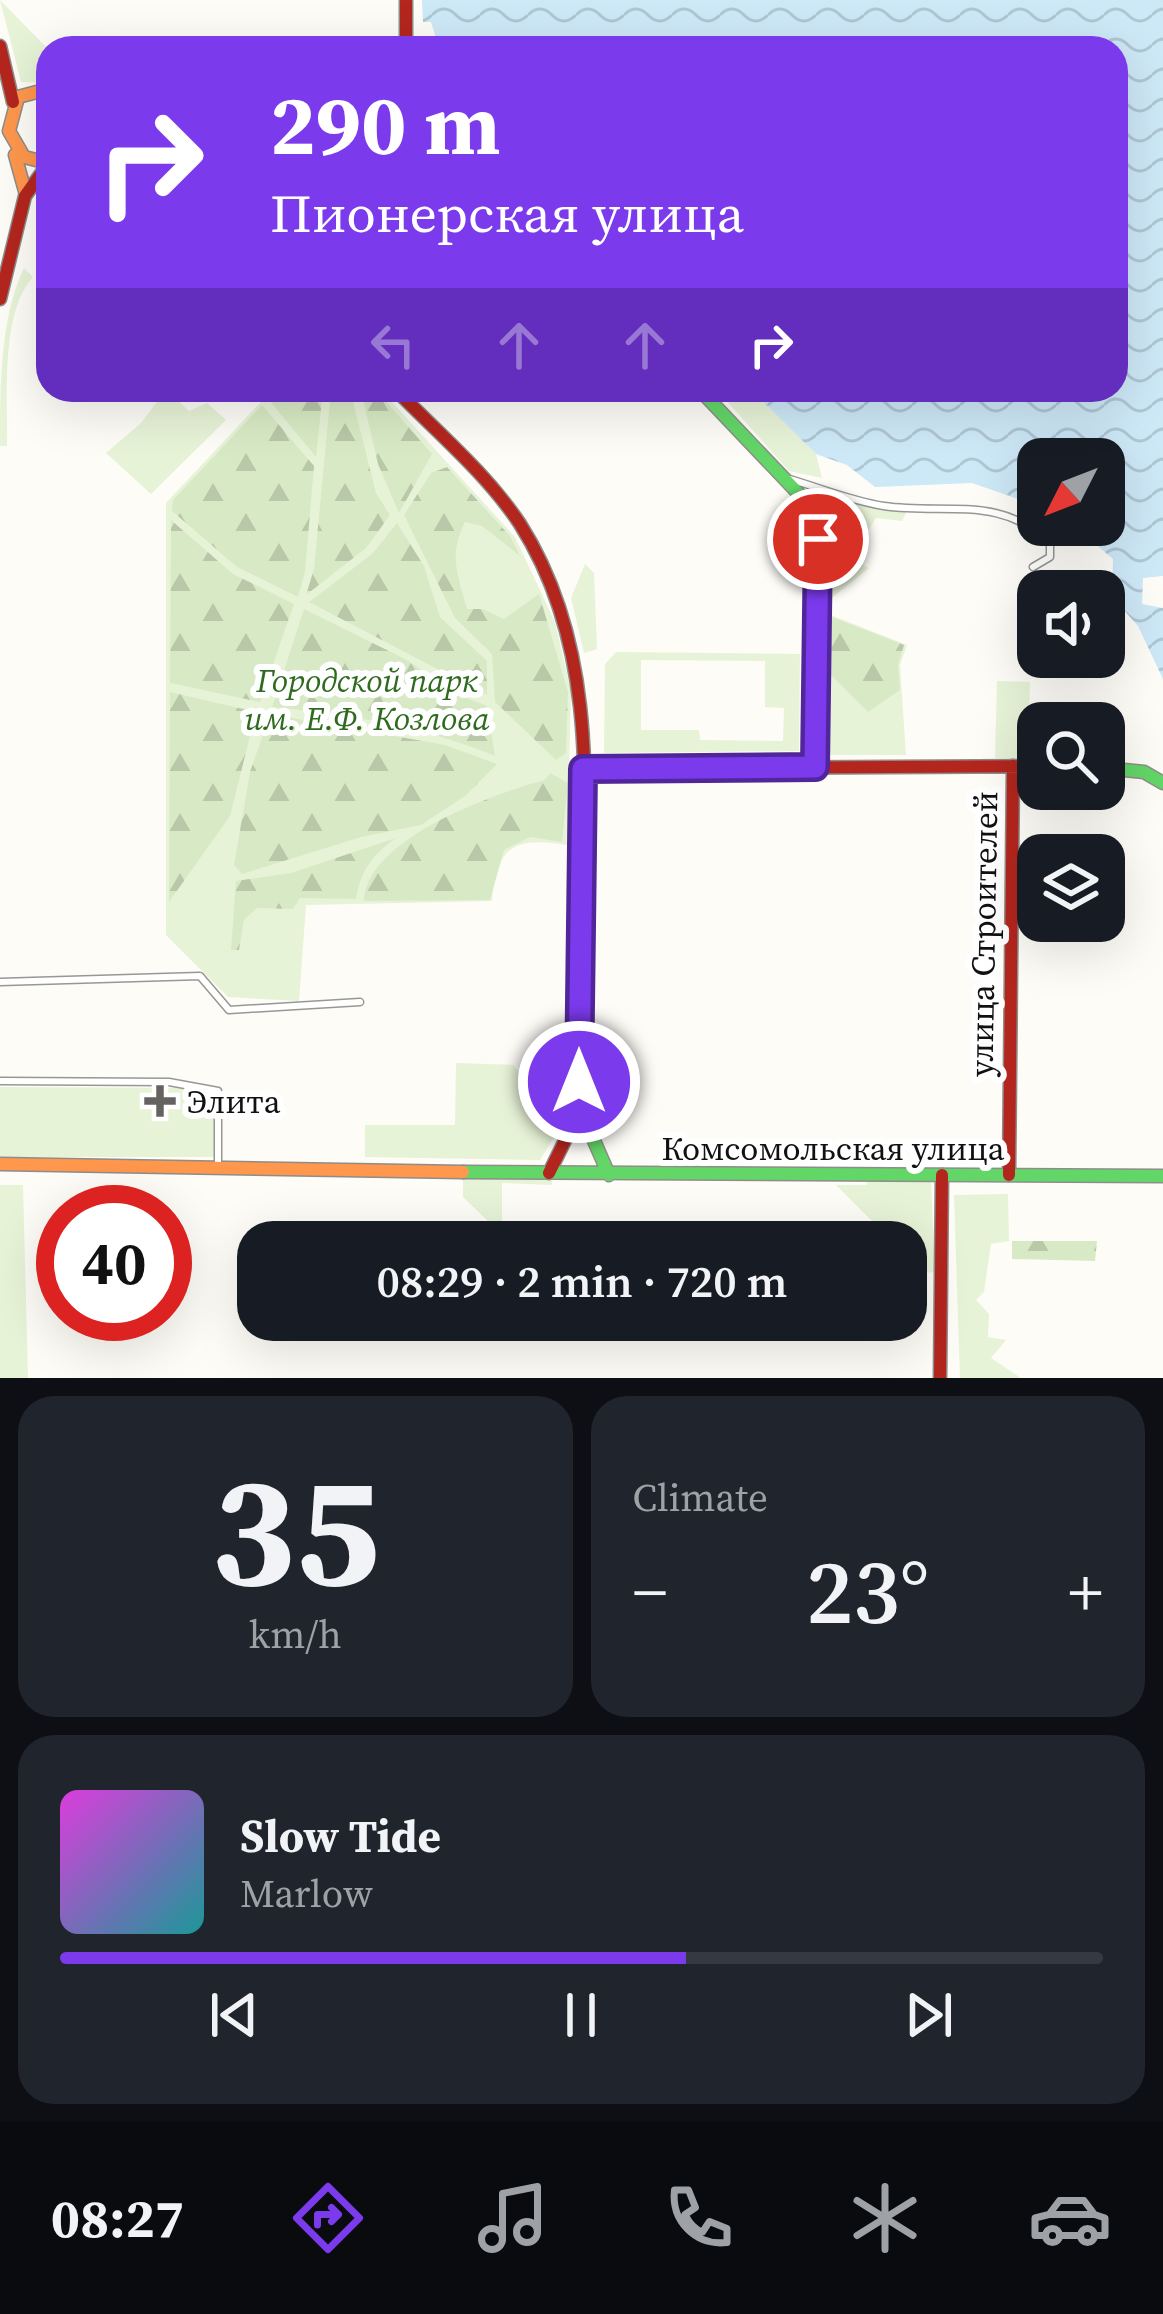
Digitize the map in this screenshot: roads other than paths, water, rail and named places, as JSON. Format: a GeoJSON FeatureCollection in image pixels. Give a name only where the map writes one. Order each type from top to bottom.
{"type":"FeatureCollection","features":[{"type":"Feature","properties":{"kind":"street"},"geometry":{"type":"LineString","coordinates":[[406,0],[406,36]]}},
{"type":"Feature","properties":{"kind":"street"},"geometry":{"type":"LineString","coordinates":[[0,46],[13,102],[4,127],[25,196]]}},
{"type":"Feature","properties":{"kind":"street"},"geometry":{"type":"LineString","coordinates":[[7,72],[31,90]]}},
{"type":"Feature","properties":{"kind":"street"},"geometry":{"type":"LineString","coordinates":[[13,102],[36,90]]}},
{"type":"Feature","properties":{"kind":"street"},"geometry":{"type":"LineString","coordinates":[[14,151],[36,163]]}},
{"type":"Feature","properties":{"kind":"street"},"geometry":{"type":"LineString","coordinates":[[0,299],[25,196],[36,181]]}},
{"type":"Feature","properties":{"kind":"street"},"geometry":{"type":"LineString","coordinates":[[407,402],[508,509],[548,575],[580,677],[578,1112],[586,1139],[609,1175]]}},
{"type":"Feature","properties":{"kind":"street"},"geometry":{"type":"LineString","coordinates":[[712,402],[817,513],[815,767]]}},
{"type":"Feature","properties":{"kind":"street"},"geometry":{"type":"LineString","coordinates":[[786,478],[886,506],[986,507],[1034,529],[1051,544],[1050,557],[1033,567]]}},
{"type":"Feature","properties":{"kind":"street"},"geometry":{"type":"LineString","coordinates":[[802,495],[830,491]]}},
{"type":"Feature","properties":{"kind":"street"},"geometry":{"type":"LineString","coordinates":[[818,533],[827,502],[843,495]]}},
{"type":"Feature","properties":{"kind":"street","name":"улица Строителей"},"geometry":{"type":"LineString","coordinates":[[1009,1174],[1013,766]]}},
{"type":"Feature","properties":{"kind":"street"},"geometry":{"type":"LineString","coordinates":[[583,769],[1017,766]]}},
{"type":"Feature","properties":{"kind":"street"},"geometry":{"type":"LineString","coordinates":[[1125,770],[1144,772],[1163,783]]}},
{"type":"Feature","properties":{"kind":"street"},"geometry":{"type":"LineString","coordinates":[[0,982],[200,976],[229,1010],[360,1002]]}},
{"type":"Feature","properties":{"kind":"street"},"geometry":{"type":"LineString","coordinates":[[0,1081],[169,1082],[218,1091],[218,1166]]}},
{"type":"Feature","properties":{"kind":"street"},"geometry":{"type":"LineString","coordinates":[[549,1173],[578,1112]]}},
{"type":"Feature","properties":{"kind":"street","name":"Комсомольская улица"},"geometry":{"type":"LineString","coordinates":[[0,1165],[609,1175],[1163,1176]]}},
{"type":"Feature","properties":{"kind":"street"},"geometry":{"type":"LineString","coordinates":[[940,1378],[942,1175]]}},
{"type":"Feature","properties":{"kind":"water"},"geometry":{"type":"Polygon","coordinates":[[[422,0],[1163,0],[1163,576],[1143,578],[1142,604],[1163,608],[1163,679],[1138,626],[1125,612],[1125,570],[1113,570],[1113,559],[1098,546],[1125,546],[1125,438],[1017,438],[1017,499],[972,483],[875,487],[847,465],[816,454],[763,402],[1128,402],[1128,36],[435,36],[431,22],[423,22],[422,0]]]}},
{"type":"Feature","properties":{"kind":"place","name":"Элита"},"geometry":{"type":"Point","coordinates":[160,1101]}},
{"type":"Feature","properties":{"kind":"park label","name":"Городской парк им. Е.Ф. Козлова"},"geometry":{"type":"Point","coordinates":[367,699]}}]}
